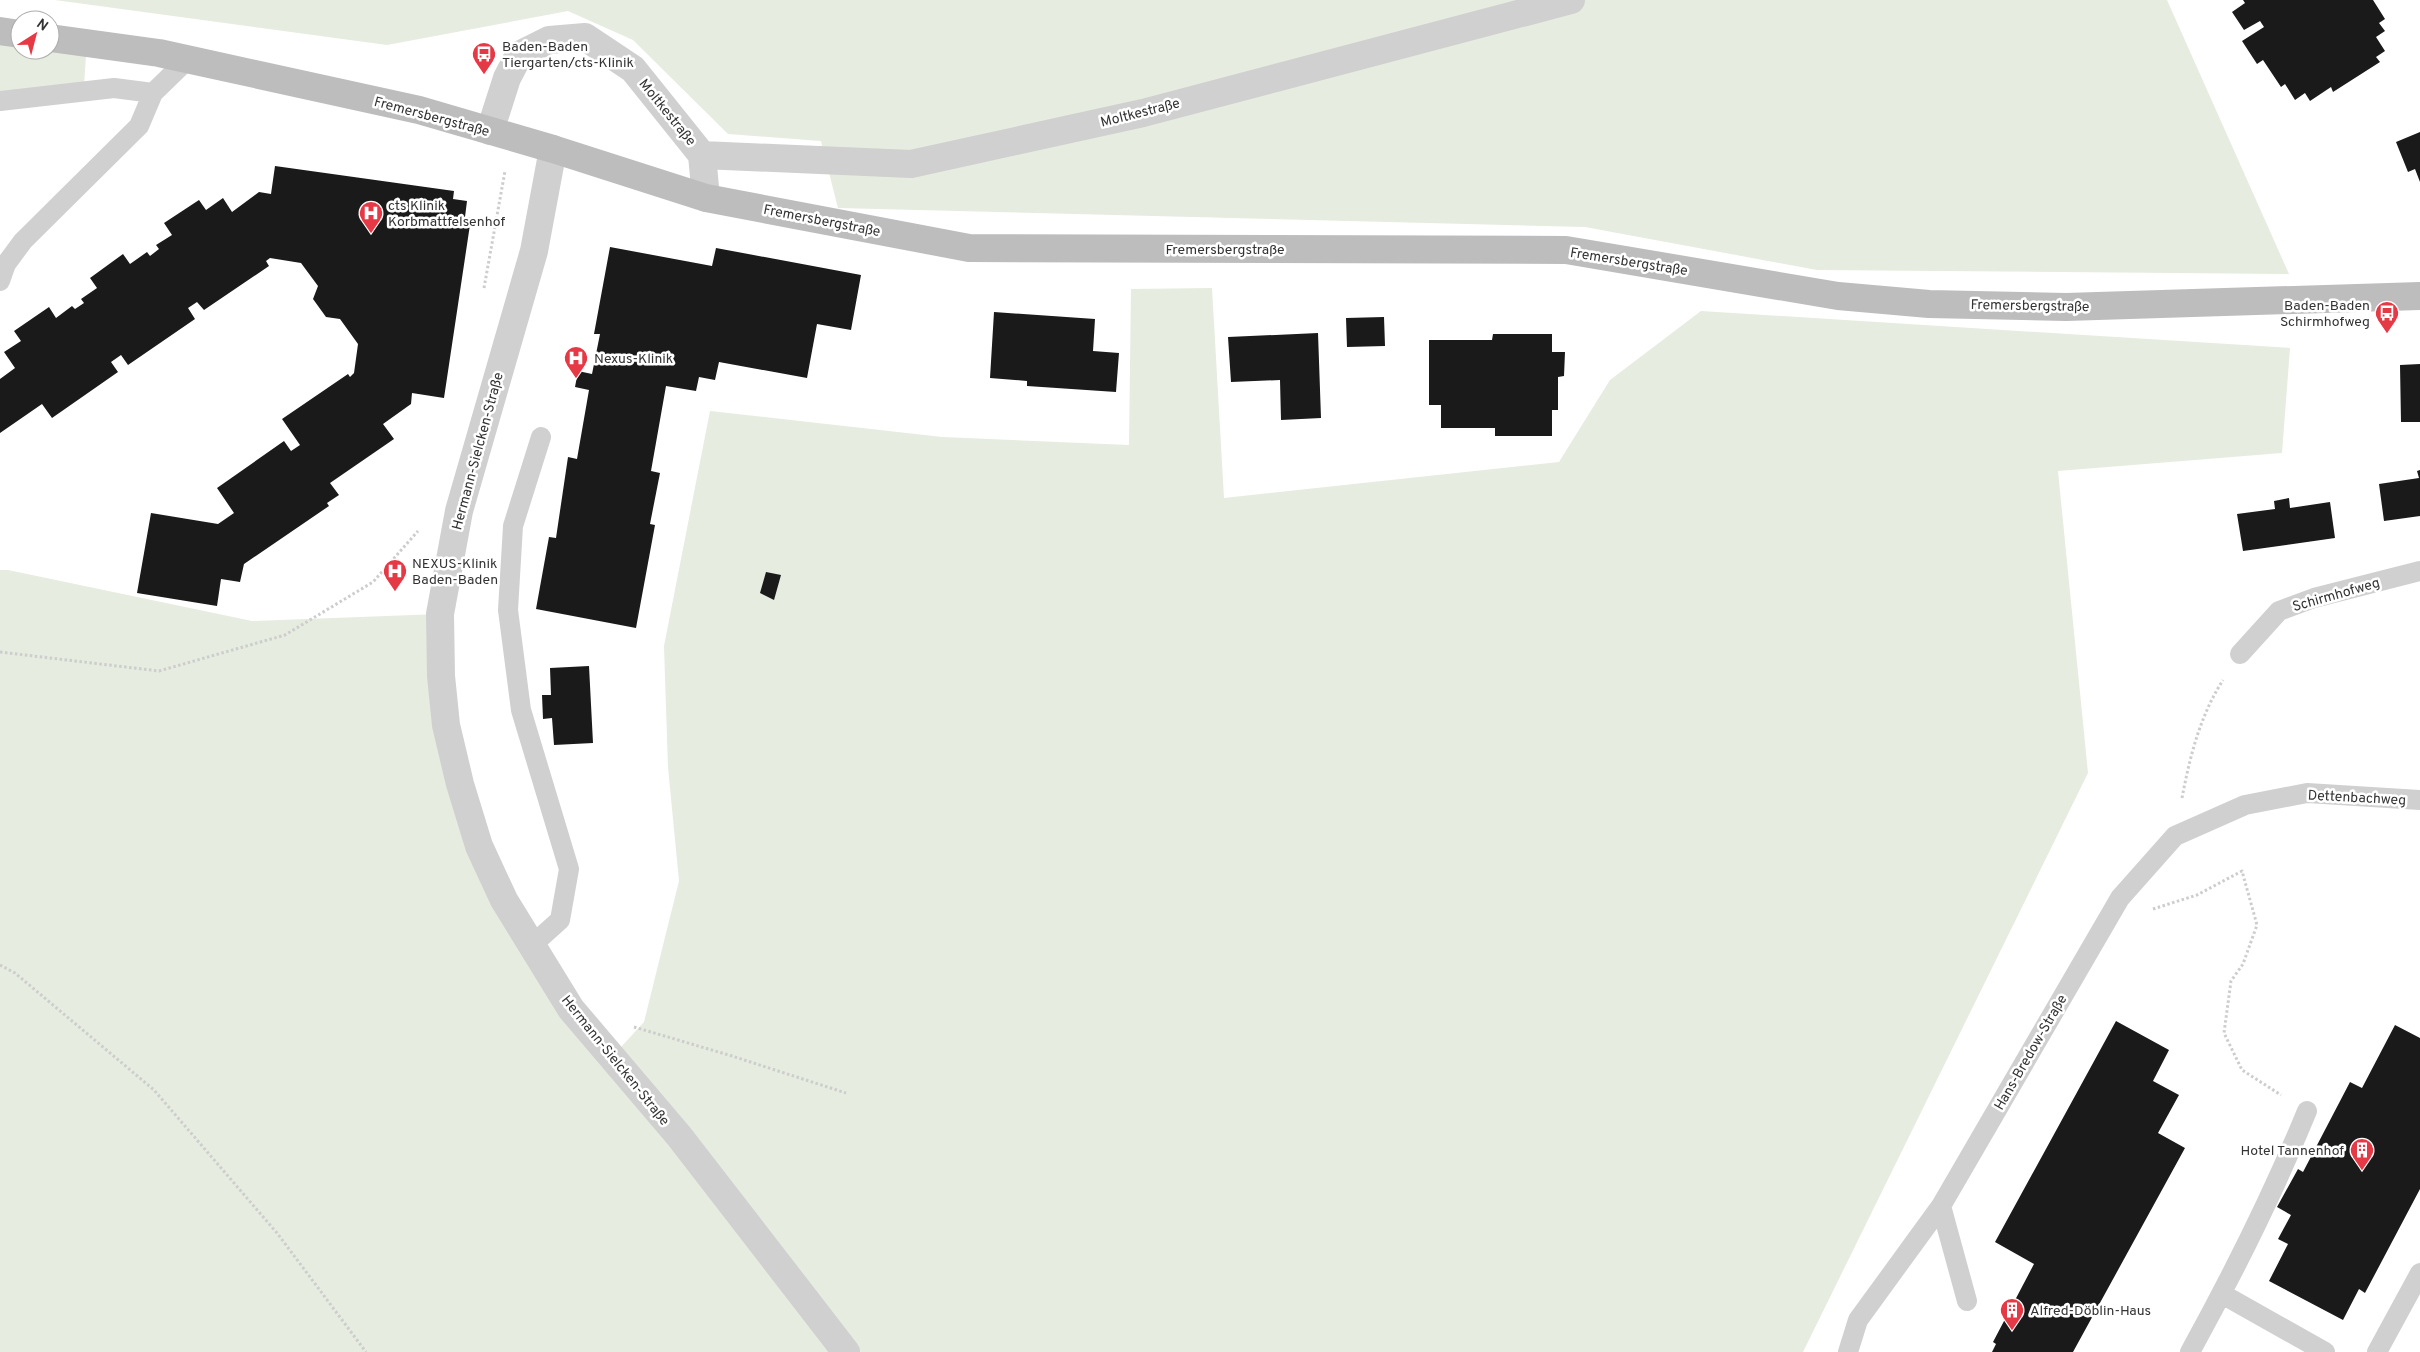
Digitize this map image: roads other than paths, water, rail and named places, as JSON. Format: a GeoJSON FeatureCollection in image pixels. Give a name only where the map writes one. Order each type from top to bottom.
{"type":"FeatureCollection","features":[{"type":"Feature","properties":{"kind":"main road","name":"Fremersbergstraße"},"geometry":{"type":"LineString","coordinates":[[60,39],[159,53],[436,114],[706,198],[969,248],[1566,250],[1838,296],[1929,304],[2066,307],[2420,296]]}},
{"type":"Feature","properties":{"kind":"street","name":"Moltkestraße"},"geometry":{"type":"LineString","coordinates":[[702,155],[911,164],[1144,113],[1570,0]]}},
{"type":"Feature","properties":{"kind":"street","name":"Moltkestraße"},"geometry":{"type":"LineString","coordinates":[[490,131],[507,78],[520,55],[549,40],[585,37],[633,69],[702,155],[706,198]]}},
{"type":"Feature","properties":{"kind":"street","name":"Hermann-Sielcken-Straße"},"geometry":{"type":"LineString","coordinates":[[553,149],[534,251],[458,511],[440,614],[441,676],[446,725],[460,784],[479,846],[504,900],[571,1009],[679,1136],[846,1352]]}},
{"type":"Feature","properties":{"kind":"lane"},"geometry":{"type":"LineString","coordinates":[[0,281],[6,264],[24,241],[139,126],[153,93],[188,59]]}},
{"type":"Feature","properties":{"kind":"lane"},"geometry":{"type":"LineString","coordinates":[[0,101],[114,88],[153,93]]}},
{"type":"Feature","properties":{"kind":"lane"},"geometry":{"type":"LineString","coordinates":[[531,946],[560,920],[569,869],[521,710],[508,610],[513,526],[541,438]]}},
{"type":"Feature","properties":{"kind":"lane","name":"Schirmhofweg"},"geometry":{"type":"LineString","coordinates":[[2240,654],[2279,611],[2314,598],[2420,571]]}},
{"type":"Feature","properties":{"kind":"lane","name":"Dettenbachweg"},"geometry":{"type":"LineString","coordinates":[[2120,898],[2175,836],[2245,805],[2307,793],[2420,800]]}},
{"type":"Feature","properties":{"kind":"lane","name":"Hans-Bredow-Straße"},"geometry":{"type":"LineString","coordinates":[[1848,1352],[1858,1320],[1941,1206],[2120,898]]}},
{"type":"Feature","properties":{"kind":"lane"},"geometry":{"type":"LineString","coordinates":[[2190,1352],[2222,1294],[2291,1150],[2307,1111]]}},
{"type":"Feature","properties":{"kind":"lane"},"geometry":{"type":"LineString","coordinates":[[1941,1206],[1967,1301]]}},
{"type":"Feature","properties":{"kind":"lane"},"geometry":{"type":"LineString","coordinates":[[2377,1352],[2420,1273]]}},
{"type":"Feature","properties":{"kind":"lane"},"geometry":{"type":"LineString","coordinates":[[2222,1294],[2325,1352]]}},
{"type":"Feature","properties":{"kind":"place","name":"Baden-Baden Tiergarten/cts-Klinik"},"geometry":{"type":"Point","coordinates":[484,75]}},
{"type":"Feature","properties":{"kind":"place","name":"cts Klinik Korbmattfelsenhof"},"geometry":{"type":"Point","coordinates":[371,234]}},
{"type":"Feature","properties":{"kind":"place","name":"Baden-Baden Schirmhofweg"},"geometry":{"type":"Point","coordinates":[2387,334]}},
{"type":"Feature","properties":{"kind":"place","name":"Nexus-Klinik"},"geometry":{"type":"Point","coordinates":[576,379]}},
{"type":"Feature","properties":{"kind":"place","name":"NEXUS-Klinik Baden-Baden"},"geometry":{"type":"Point","coordinates":[395,592]}},
{"type":"Feature","properties":{"kind":"place","name":"Hotel Tannenhof"},"geometry":{"type":"Point","coordinates":[2362,1171]}},
{"type":"Feature","properties":{"kind":"place","name":"Alfred-Döblin-Haus"},"geometry":{"type":"Point","coordinates":[2012,1331]}}]}
